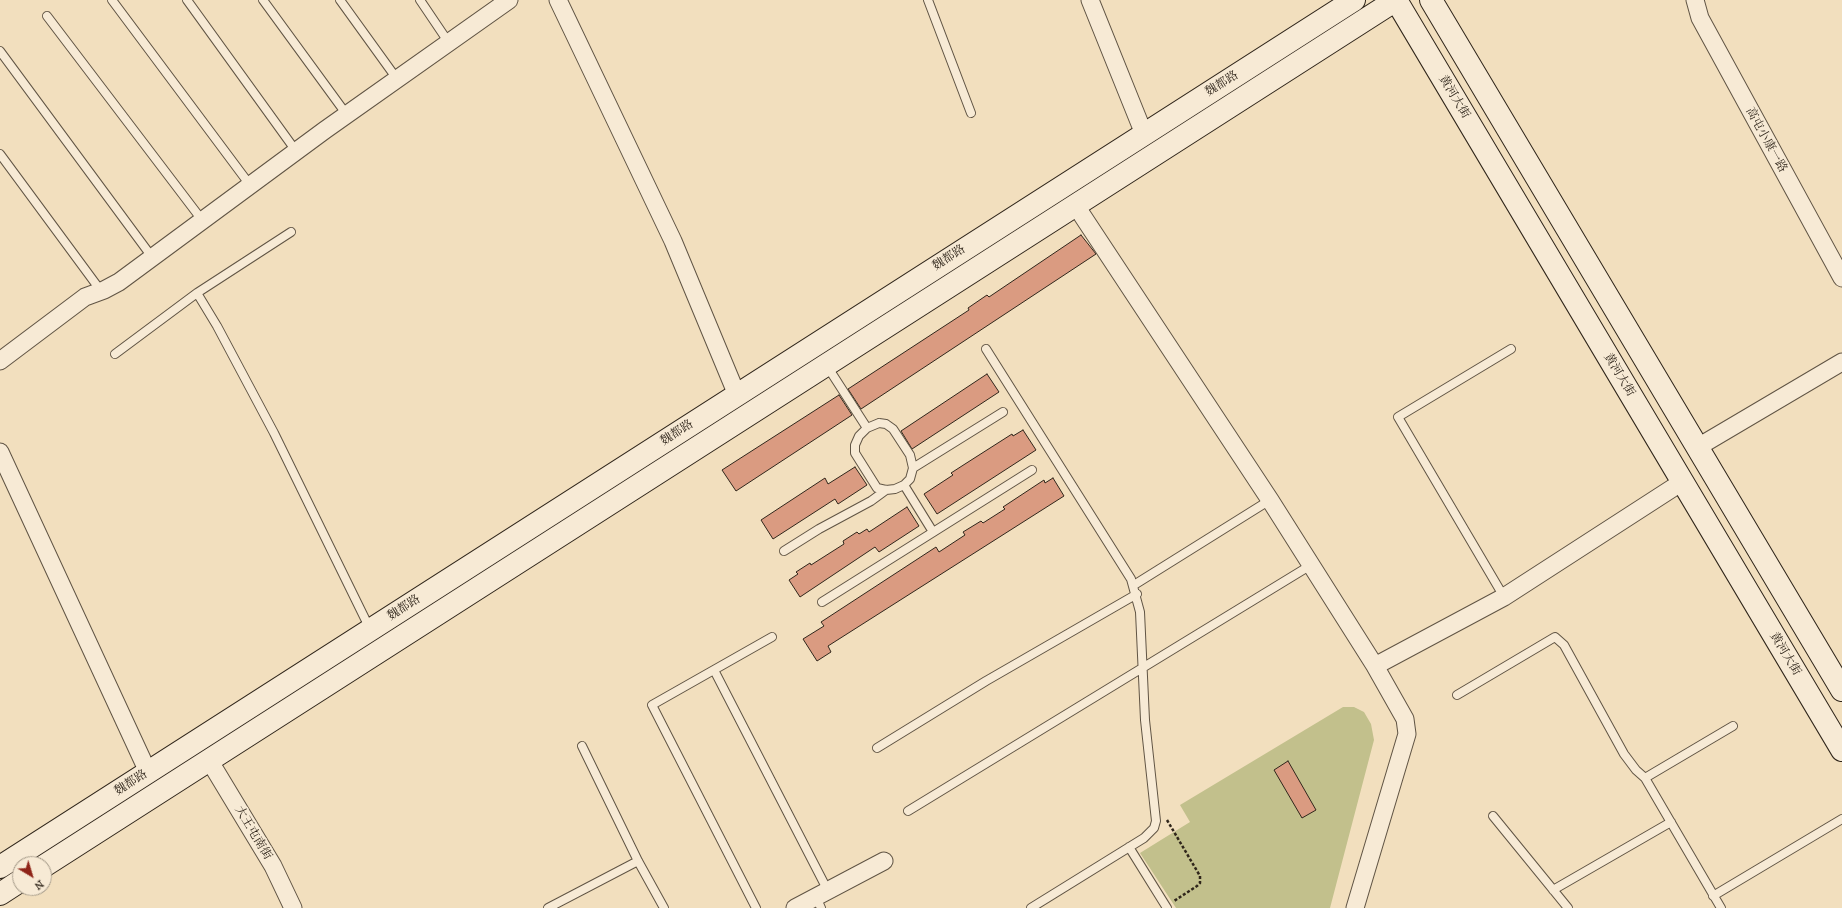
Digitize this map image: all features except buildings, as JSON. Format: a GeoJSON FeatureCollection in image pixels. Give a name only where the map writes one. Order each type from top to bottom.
{"type":"FeatureCollection","features":[{"type":"Feature","properties":{"kind":"main road","name":"魏都路"},"geometry":{"type":"LineString","coordinates":[[0,867],[1354,0]]}},
{"type":"Feature","properties":{"kind":"main road","name":"魏都路"},"geometry":{"type":"LineString","coordinates":[[52,861],[827,366],[1396,0]]}},
{"type":"Feature","properties":{"kind":"main road","name":"黄河大街"},"geometry":{"type":"LineString","coordinates":[[1396,0],[1842,750]]}},
{"type":"Feature","properties":{"kind":"main road"},"geometry":{"type":"LineString","coordinates":[[1431,0],[1842,690]]}},
{"type":"Feature","properties":{"kind":"main road"},"geometry":{"type":"LineString","coordinates":[[0,894],[12,886]]}},
{"type":"Feature","properties":{"kind":"street"},"geometry":{"type":"LineString","coordinates":[[558,0],[673,241],[737,395]]}},
{"type":"Feature","properties":{"kind":"street"},"geometry":{"type":"LineString","coordinates":[[1090,0],[1144,134]]}},
{"type":"Feature","properties":{"kind":"street","name":"高屯小康一路"},"geometry":{"type":"LineString","coordinates":[[1695,0],[1700,18],[1842,278]]}},
{"type":"Feature","properties":{"kind":"street"},"geometry":{"type":"LineString","coordinates":[[0,361],[85,297],[119,282],[296,151],[449,43],[499,3]]}},
{"type":"Feature","properties":{"kind":"street"},"geometry":{"type":"LineString","coordinates":[[1076,206],[1270,500],[1375,666],[1405,719],[1407,734],[1355,908]]}},
{"type":"Feature","properties":{"kind":"street"},"geometry":{"type":"LineString","coordinates":[[1698,447],[1842,362]]}},
{"type":"Feature","properties":{"kind":"street"},"geometry":{"type":"LineString","coordinates":[[0,452],[148,772]]}},
{"type":"Feature","properties":{"kind":"street"},"geometry":{"type":"LineString","coordinates":[[1375,666],[1504,597],[1682,482]]}},
{"type":"Feature","properties":{"kind":"street","name":"大王屯南街"},"geometry":{"type":"LineString","coordinates":[[209,760],[273,866],[293,908]]}},
{"type":"Feature","properties":{"kind":"street"},"geometry":{"type":"LineString","coordinates":[[795,908],[822,899],[884,861]]}},
{"type":"Feature","properties":{"kind":"lane"},"geometry":{"type":"LineString","coordinates":[[112,0],[250,185]]}},
{"type":"Feature","properties":{"kind":"lane"},"geometry":{"type":"LineString","coordinates":[[187,0],[296,151]]}},
{"type":"Feature","properties":{"kind":"lane"},"geometry":{"type":"LineString","coordinates":[[263,0],[347,115]]}},
{"type":"Feature","properties":{"kind":"lane"},"geometry":{"type":"LineString","coordinates":[[340,0],[397,79]]}},
{"type":"Feature","properties":{"kind":"lane"},"geometry":{"type":"LineString","coordinates":[[420,0],[449,43]]}},
{"type":"Feature","properties":{"kind":"lane"},"geometry":{"type":"LineString","coordinates":[[928,0],[971,113]]}},
{"type":"Feature","properties":{"kind":"lane"},"geometry":{"type":"LineString","coordinates":[[47,16],[202,220]]}},
{"type":"Feature","properties":{"kind":"lane"},"geometry":{"type":"LineString","coordinates":[[0,51],[152,257]]}},
{"type":"Feature","properties":{"kind":"lane"},"geometry":{"type":"LineString","coordinates":[[0,154],[101,291]]}},
{"type":"Feature","properties":{"kind":"lane"},"geometry":{"type":"LineString","coordinates":[[115,354],[197,293],[291,232]]}},
{"type":"Feature","properties":{"kind":"lane"},"geometry":{"type":"LineString","coordinates":[[197,293],[217,326],[274,433],[371,630]]}},
{"type":"Feature","properties":{"kind":"lane"},"geometry":{"type":"LineString","coordinates":[[986,349],[1132,579],[1140,612],[1145,720],[1156,821],[1154,828],[1144,838],[1031,908]]}},
{"type":"Feature","properties":{"kind":"lane"},"geometry":{"type":"LineString","coordinates":[[1504,597],[1398,417],[1511,349]]}},
{"type":"Feature","properties":{"kind":"lane"},"geometry":{"type":"LineString","coordinates":[[827,366],[867,428]]}},
{"type":"Feature","properties":{"kind":"lane"},"geometry":{"type":"LineString","coordinates":[[784,551],[819,529],[871,501],[886,490],[904,485],[910,479],[914,468],[1003,412]]}},
{"type":"Feature","properties":{"kind":"lane"},"geometry":{"type":"LineString","coordinates":[[886,490],[877,488],[855,453],[855,445],[859,436],[867,428],[879,423],[886,424],[893,429],[910,456],[914,468]]}},
{"type":"Feature","properties":{"kind":"lane"},"geometry":{"type":"LineString","coordinates":[[822,602],[1032,470]]}},
{"type":"Feature","properties":{"kind":"lane"},"geometry":{"type":"LineString","coordinates":[[904,485],[933,532]]}},
{"type":"Feature","properties":{"kind":"lane"},"geometry":{"type":"LineString","coordinates":[[877,748],[1135,589],[1270,500]]}},
{"type":"Feature","properties":{"kind":"lane"},"geometry":{"type":"LineString","coordinates":[[908,811],[1311,565]]}},
{"type":"Feature","properties":{"kind":"lane"},"geometry":{"type":"LineString","coordinates":[[756,908],[652,705],[772,637]]}},
{"type":"Feature","properties":{"kind":"lane"},"geometry":{"type":"LineString","coordinates":[[1457,695],[1555,637],[1564,645],[1624,754],[1636,770],[1645,778],[1720,908]]}},
{"type":"Feature","properties":{"kind":"lane"},"geometry":{"type":"LineString","coordinates":[[714,670],[822,899]]}},
{"type":"Feature","properties":{"kind":"lane"},"geometry":{"type":"LineString","coordinates":[[1645,778],[1733,726]]}},
{"type":"Feature","properties":{"kind":"lane"},"geometry":{"type":"LineString","coordinates":[[582,746],[638,861],[664,908]]}},
{"type":"Feature","properties":{"kind":"lane"},"geometry":{"type":"LineString","coordinates":[[1493,816],[1568,908]]}},
{"type":"Feature","properties":{"kind":"lane"},"geometry":{"type":"LineString","coordinates":[[1713,896],[1842,819]]}},
{"type":"Feature","properties":{"kind":"lane"},"geometry":{"type":"LineString","coordinates":[[1553,890],[1671,822]]}},
{"type":"Feature","properties":{"kind":"lane"},"geometry":{"type":"LineString","coordinates":[[1129,847],[1167,907]]}},
{"type":"Feature","properties":{"kind":"lane"},"geometry":{"type":"LineString","coordinates":[[548,908],[638,861]]}},
{"type":"Feature","properties":{"kind":"path"},"geometry":{"type":"LineString","coordinates":[[1153,797],[1200,876],[1200,883],[1198,886],[1167,907]]}},
{"type":"Feature","properties":{"kind":"shaded area"},"geometry":{"type":"Polygon","coordinates":[[[1343,707],[1354,707],[1364,712],[1371,724],[1374,740],[1330,908],[1176,908],[1140,853],[1190,822],[1180,805],[1343,707]]]}}]}
